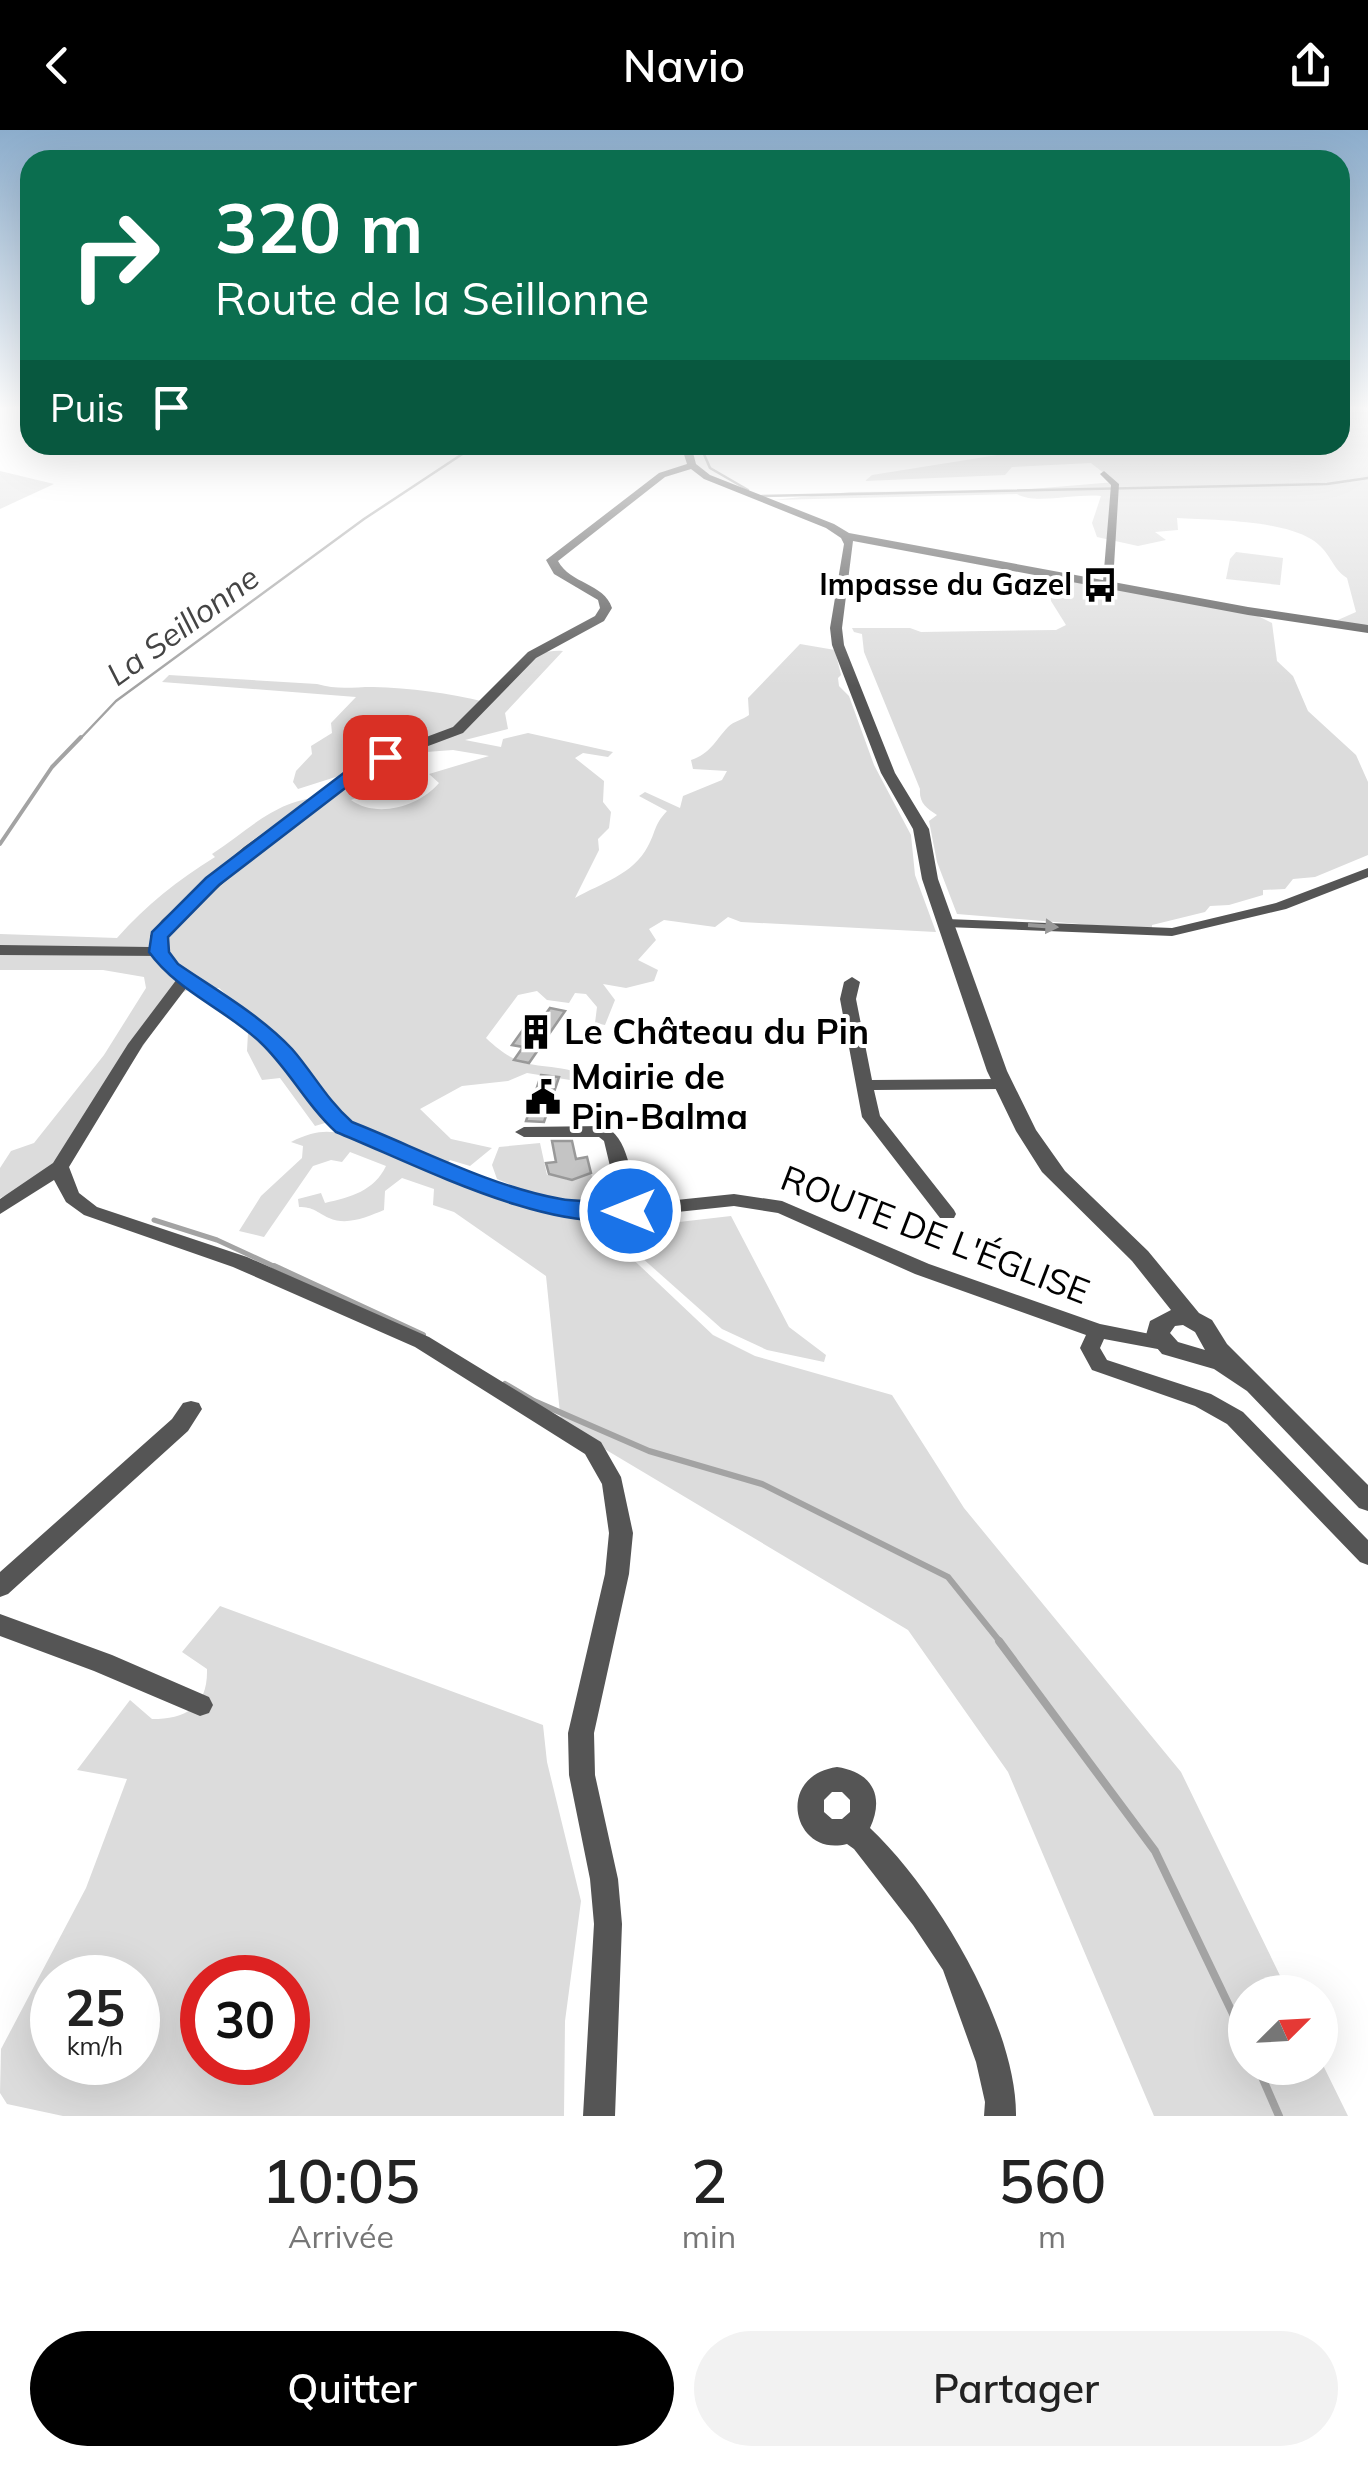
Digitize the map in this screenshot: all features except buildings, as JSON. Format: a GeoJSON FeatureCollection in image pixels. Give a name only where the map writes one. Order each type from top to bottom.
{"type":"FeatureCollection","features":[{"type":"Feature","properties":{"kind":"street"},"geometry":{"type":"LineString","coordinates":[[0,950],[159,952],[159,936],[168,924],[250,850],[364,767],[466,724],[532,656],[600,618],[606,608],[604,598],[558,572],[552,560],[630,501]]}},
{"type":"Feature","properties":{"kind":"street"},"geometry":{"type":"LineString","coordinates":[[764,501],[846,536],[1248,611],[1368,629]]}},
{"type":"Feature","properties":{"kind":"street"},"geometry":{"type":"LineString","coordinates":[[1108,582],[1113,501]]}},
{"type":"Feature","properties":{"kind":"street"},"geometry":{"type":"LineString","coordinates":[[846,536],[836,628],[838,645],[888,774],[920,829],[930,879],[968,988],[973,1031],[1012,1126],[1156,1274],[1178,1352],[1203,1347],[1256,1385],[1368,1501]]}},
{"type":"Feature","properties":{"kind":"street"},"geometry":{"type":"LineString","coordinates":[[946,923],[1172,932],[1282,906],[1368,872]]}},
{"type":"Feature","properties":{"kind":"street","name":"ROUTE DE L'ÉGLISE"},"geometry":{"type":"LineString","coordinates":[[159,952],[171,968],[264,1034],[286,1056],[322,1108],[344,1127],[532,1202],[580,1211],[630,1211],[734,1200],[782,1207],[897,1260],[1107,1333],[1170,1327]]}},
{"type":"Feature","properties":{"kind":"street"},"geometry":{"type":"LineString","coordinates":[[0,1208],[28,1192],[63,1180],[136,1044],[186,977]]}},
{"type":"Feature","properties":{"kind":"street"},"geometry":{"type":"LineString","coordinates":[[852,982],[848,999],[870,1117],[947,1214]]}},
{"type":"Feature","properties":{"kind":"street"},"geometry":{"type":"LineString","coordinates":[[866,1086],[995,1084]]}},
{"type":"Feature","properties":{"kind":"street"},"geometry":{"type":"LineString","coordinates":[[524,1132],[603,1131],[612,1139],[630,1211]]}},
{"type":"Feature","properties":{"kind":"street"},"geometry":{"type":"LineString","coordinates":[[63,1180],[77,1206],[240,1262],[422,1342],[592,1448],[612,1483],[621,1533],[617,1574],[581,1733],[582,1775],[604,1879],[608,1924],[599,2116]]}},
{"type":"Feature","properties":{"kind":"street"},"geometry":{"type":"LineString","coordinates":[[1170,1327],[1206,1329],[1203,1347]]}},
{"type":"Feature","properties":{"kind":"street"},"geometry":{"type":"LineString","coordinates":[[1107,1333],[1090,1348],[1099,1365],[1203,1400],[1235,1418],[1368,1555]]}},
{"type":"Feature","properties":{"kind":"street"},"geometry":{"type":"LineString","coordinates":[[0,1587],[180,1425],[192,1408]]}},
{"type":"Feature","properties":{"kind":"street"},"geometry":{"type":"LineString","coordinates":[[0,1625],[104,1663],[200,1705]]}},
{"type":"Feature","properties":{"kind":"street"},"geometry":{"type":"LineString","coordinates":[[852,1831],[864,1840],[952,1958],[998,2081],[1000,2116]]}},
{"type":"Feature","properties":{"kind":"shaded area"},"geometry":{"type":"Polygon","coordinates":[[[0,501],[18,501],[0,509],[0,501]]]}},
{"type":"Feature","properties":{"kind":"shaded area"},"geometry":{"type":"Polygon","coordinates":[[[1099,501],[1368,501],[1368,628],[1331,623],[1356,612],[1347,578],[1318,544],[1298,533],[1246,522],[1177,518],[1178,530],[1155,532],[1166,540],[1138,546],[1097,537],[1092,523],[1099,501]]]}},
{"type":"Feature","properties":{"kind":"shaded area"},"geometry":{"type":"Polygon","coordinates":[[[1236,552],[1283,558],[1280,585],[1226,579],[1230,559],[1236,552]]]}},
{"type":"Feature","properties":{"kind":"shaded area"},"geometry":{"type":"Polygon","coordinates":[[[1049,579],[1258,616],[1272,623],[1277,661],[1293,676],[1308,711],[1356,755],[1368,782],[1368,855],[1315,877],[1293,879],[1285,889],[1263,890],[1263,895],[1210,906],[1205,912],[1152,925],[1152,930],[957,914],[937,862],[929,821],[937,815],[922,802],[864,652],[862,634],[852,628],[910,628],[921,632],[1056,630],[1066,625],[1051,601],[1049,579]]]}},
{"type":"Feature","properties":{"kind":"shaded area"},"geometry":{"type":"Polygon","coordinates":[[[800,644],[835,650],[841,675],[839,686],[849,696],[874,765],[911,835],[915,875],[936,932],[741,922],[728,917],[715,927],[664,920],[649,929],[656,940],[638,960],[658,970],[654,981],[626,988],[603,984],[615,1000],[605,1025],[595,1023],[597,1007],[586,994],[575,993],[569,1003],[547,1000],[537,991],[518,995],[486,1038],[512,1058],[586,1075],[570,1080],[527,1073],[508,1081],[462,1086],[420,1109],[451,1139],[492,1148],[470,1166],[450,1160],[443,1168],[504,1201],[584,1213],[713,1335],[755,1356],[892,1395],[964,1508],[1181,1772],[1280,1975],[1228,1975],[1228,2085],[1333,2085],[1348,2116],[1154,2116],[1008,1772],[908,1630],[561,1423],[546,1276],[454,1212],[433,1205],[434,1189],[402,1178],[385,1191],[384,1210],[364,1218],[336,1220],[299,1207],[298,1199],[321,1193],[325,1203],[361,1192],[386,1166],[350,1152],[342,1162],[331,1160],[313,1166],[264,1237],[239,1231],[261,1196],[302,1158],[303,1146],[291,1142],[307,1135],[333,1132],[396,1152],[400,1143],[362,1128],[321,1098],[325,1123],[315,1126],[280,1078],[262,1080],[247,1051],[249,1015],[219,988],[190,989],[177,995],[59,1172],[0,1198],[0,1168],[11,1151],[34,1143],[104,1055],[146,988],[144,977],[103,970],[0,970],[0,934],[117,938],[163,894],[215,857],[212,854],[281,807],[331,797],[343,786],[354,787],[362,796],[351,800],[361,806],[398,807],[421,798],[439,783],[429,774],[489,756],[453,750],[426,752],[411,761],[377,757],[345,774],[298,789],[293,782],[296,771],[312,754],[311,746],[332,733],[331,723],[356,697],[162,682],[169,675],[338,688],[401,688],[485,702],[539,655],[563,651],[505,713],[508,729],[465,740],[501,747],[503,739],[528,733],[613,752],[608,757],[583,753],[575,758],[604,781],[603,802],[611,812],[609,828],[598,839],[599,850],[575,898],[616,877],[642,856],[667,811],[639,796],[645,792],[680,808],[683,796],[722,780],[727,771],[693,769],[691,760],[708,750],[730,725],[749,715],[748,698],[800,644]]]}},
{"type":"Feature","properties":{"kind":"shaded area"},"geometry":{"type":"Polygon","coordinates":[[[540,1143],[547,1175],[559,1173],[567,1180],[591,1173],[595,1204],[540,1197],[497,1179],[492,1165],[499,1147],[540,1143]]]}},
{"type":"Feature","properties":{"kind":"shaded area"},"geometry":{"type":"Polygon","coordinates":[[[731,1216],[789,1327],[826,1355],[824,1362],[767,1350],[722,1329],[623,1241],[618,1229],[731,1216]]]}},
{"type":"Feature","properties":{"kind":"shaded area"},"geometry":{"type":"Polygon","coordinates":[[[220,1606],[543,1725],[547,1762],[581,1901],[565,2021],[564,2116],[63,2116],[7,2104],[0,2093],[1,2049],[30,1994],[30,2085],[160,2085],[160,1955],[51,1955],[86,1888],[127,1779],[77,1770],[130,1700],[152,1719],[185,1713],[204,1693],[207,1669],[182,1652],[220,1606]]]}},
{"type":"Feature","properties":{"kind":"waterway","name":"La Seillonne"},"geometry":{"type":"LineString","coordinates":[[79,740],[116,701],[392,501]]}},
{"type":"Feature","properties":{"kind":"waterway","name":"La Seillonne"},"geometry":{"type":"LineString","coordinates":[[0,844],[52,767],[81,737]]}},
{"type":"Feature","properties":{"kind":"waterway"},"geometry":{"type":"LineString","coordinates":[[154,1220],[217,1240],[280,1269]]}},
{"type":"Feature","properties":{"kind":"waterway"},"geometry":{"type":"LineString","coordinates":[[274,1266],[423,1335]]}},
{"type":"Feature","properties":{"kind":"waterway"},"geometry":{"type":"LineString","coordinates":[[505,1384],[534,1401],[649,1451],[762,1484],[948,1577],[1001,1643]]}},
{"type":"Feature","properties":{"kind":"waterway"},"geometry":{"type":"LineString","coordinates":[[999,1641],[1155,1851],[1228,2003]]}},
{"type":"Feature","properties":{"kind":"waterway"},"geometry":{"type":"LineString","coordinates":[[1265,2085],[1279,2116]]}},
{"type":"Feature","properties":{"kind":"place","name":"Impasse du Gazel"},"geometry":{"type":"Point","coordinates":[1100,585]}},
{"type":"Feature","properties":{"kind":"place","name":"Le Château du Pin"},"geometry":{"type":"Point","coordinates":[536,1032]}},
{"type":"Feature","properties":{"kind":"place","name":"Mairie de Pin-Balma"},"geometry":{"type":"Point","coordinates":[543,1097]}},
{"type":"Feature","properties":{"kind":"route"},"geometry":{"type":"LineString","coordinates":[[385,757],[351,776],[212,882],[168,924],[159,936],[159,952],[171,968],[264,1034],[286,1056],[322,1108],[344,1127],[532,1202],[580,1211],[630,1211]]}}]}
